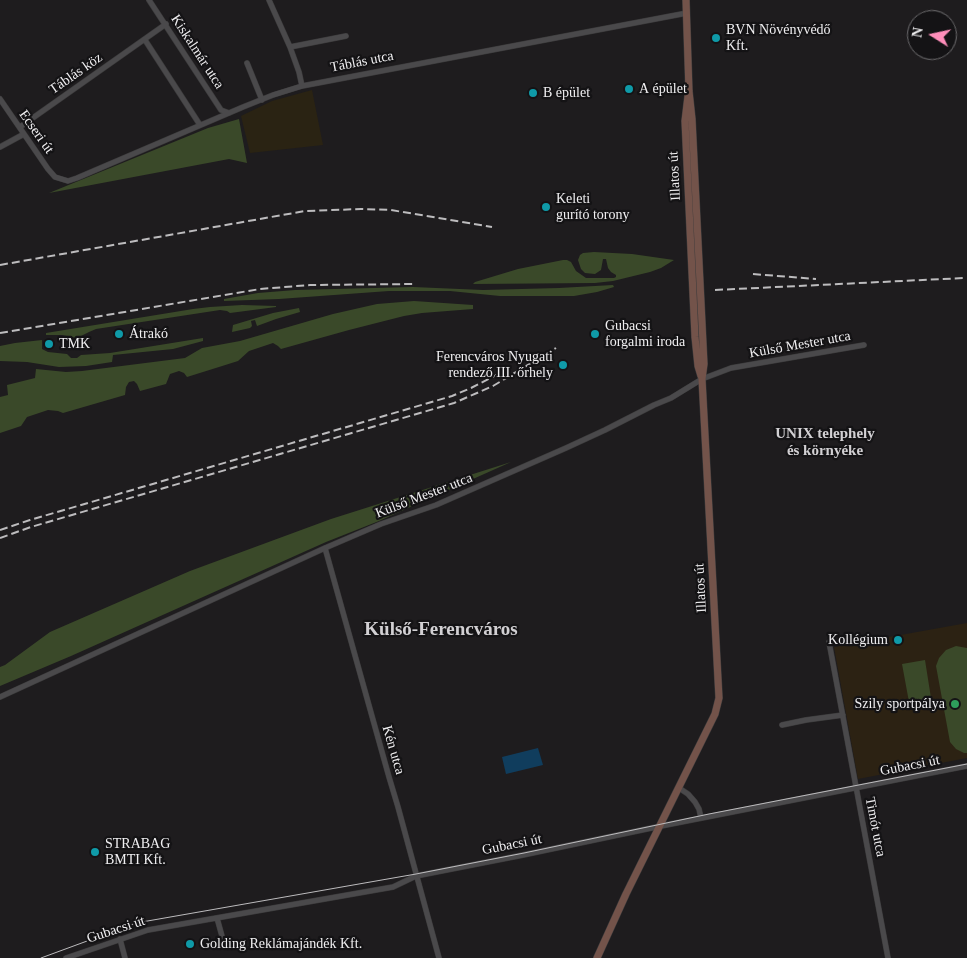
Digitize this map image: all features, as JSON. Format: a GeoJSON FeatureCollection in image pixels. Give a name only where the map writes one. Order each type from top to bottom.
{"type":"FeatureCollection","features":[{"type":"Feature","properties":{"kind":"street","name":"Kiskalmár utca"},"geometry":{"type":"LineString","coordinates":[[149,0],[221,110],[229,113]]}},
{"type":"Feature","properties":{"kind":"street"},"geometry":{"type":"LineString","coordinates":[[269,0],[290,47],[302,86]]}},
{"type":"Feature","properties":{"kind":"street","name":"Illatos út"},"geometry":{"type":"LineString","coordinates":[[597,958],[718,706],[702,379],[704,364],[693,139],[691,105],[688,91],[686,0]]}},
{"type":"Feature","properties":{"kind":"street","name":"Táblás utca"},"geometry":{"type":"LineString","coordinates":[[55,177],[62,180],[73,180],[229,113],[302,86],[687,12]]}},
{"type":"Feature","properties":{"kind":"street","name":"Táblás köz"},"geometry":{"type":"LineString","coordinates":[[20,127],[166,24]]}},
{"type":"Feature","properties":{"kind":"street"},"geometry":{"type":"LineString","coordinates":[[290,47],[346,36]]}},
{"type":"Feature","properties":{"kind":"street"},"geometry":{"type":"LineString","coordinates":[[145,40],[200,125]]}},
{"type":"Feature","properties":{"kind":"street"},"geometry":{"type":"LineString","coordinates":[[247,63],[262,100]]}},
{"type":"Feature","properties":{"kind":"street","name":"Ecseri út"},"geometry":{"type":"LineString","coordinates":[[0,99],[55,177]]}},
{"type":"Feature","properties":{"kind":"street"},"geometry":{"type":"LineString","coordinates":[[0,147],[24,134]]}},
{"type":"Feature","properties":{"kind":"street","name":"Külső Mester utca"},"geometry":{"type":"LineString","coordinates":[[0,696],[325,548],[381,524],[436,505],[566,448],[646,408],[671,398],[702,379],[731,368],[864,345]]}},
{"type":"Feature","properties":{"kind":"street","name":"Kén utca"},"geometry":{"type":"LineString","coordinates":[[325,548],[439,958]]}},
{"type":"Feature","properties":{"kind":"street","name":"Timót utca"},"geometry":{"type":"LineString","coordinates":[[828,642],[888,958]]}},
{"type":"Feature","properties":{"kind":"street"},"geometry":{"type":"LineString","coordinates":[[782,725],[842,715]]}},
{"type":"Feature","properties":{"kind":"street","name":"Gubacsi út"},"geometry":{"type":"LineString","coordinates":[[66,958],[148,930],[393,887],[416,876],[967,766]]}},
{"type":"Feature","properties":{"kind":"street"},"geometry":{"type":"LineString","coordinates":[[679,788],[695,802],[701,818]]}},
{"type":"Feature","properties":{"kind":"street"},"geometry":{"type":"LineString","coordinates":[[217,918],[225,947]]}},
{"type":"Feature","properties":{"kind":"street"},"geometry":{"type":"LineString","coordinates":[[120,939],[125,958]]}},
{"type":"Feature","properties":{"kind":"shaded area"},"geometry":{"type":"Polygon","coordinates":[[[312,90],[323,145],[250,153],[241,116],[272,101],[312,90]]]}},
{"type":"Feature","properties":{"kind":"shaded area"},"geometry":{"type":"Polygon","coordinates":[[[967,623],[967,758],[858,779],[834,647],[967,623]]]}},
{"type":"Feature","properties":{"kind":"green space"},"geometry":{"type":"Polygon","coordinates":[[[239,119],[247,163],[229,159],[49,193],[208,128],[239,119]]]}},
{"type":"Feature","properties":{"kind":"green space"},"geometry":{"type":"Polygon","coordinates":[[[594,252],[632,254],[674,260],[650,272],[613,281],[595,283],[473,284],[518,269],[563,260],[571,262],[576,271],[586,278],[616,277],[608,268],[606,259],[603,259],[601,270],[595,274],[585,273],[581,269],[578,260],[580,255],[594,252]]]}},
{"type":"Feature","properties":{"kind":"green space"},"geometry":{"type":"Polygon","coordinates":[[[613,285],[614,287],[597,292],[574,296],[500,296],[450,291],[389,291],[224,301],[224,299],[258,293],[295,290],[413,287],[483,290],[613,285]]]}},
{"type":"Feature","properties":{"kind":"green space"},"geometry":{"type":"Polygon","coordinates":[[[414,301],[473,305],[473,309],[404,316],[281,349],[273,343],[249,351],[238,361],[187,377],[179,371],[170,374],[166,384],[140,391],[134,381],[129,382],[125,395],[63,413],[48,410],[27,417],[21,426],[0,433],[0,397],[8,395],[7,385],[35,378],[36,369],[66,372],[82,371],[185,358],[202,348],[240,341],[333,314],[377,304],[414,301]]]}},
{"type":"Feature","properties":{"kind":"green space"},"geometry":{"type":"Polygon","coordinates":[[[242,305],[276,307],[230,313],[220,310],[96,329],[77,338],[62,335],[46,335],[46,333],[193,309],[242,305]]]}},
{"type":"Feature","properties":{"kind":"green space"},"geometry":{"type":"Polygon","coordinates":[[[299,308],[300,312],[257,326],[255,320],[251,321],[252,326],[250,328],[232,332],[233,325],[273,313],[299,308]]]}},
{"type":"Feature","properties":{"kind":"green space"},"geometry":{"type":"Polygon","coordinates":[[[203,338],[203,341],[173,349],[113,355],[112,362],[86,366],[59,367],[27,362],[0,361],[0,346],[15,343],[42,340],[42,349],[77,358],[81,355],[110,353],[203,338]]]}},
{"type":"Feature","properties":{"kind":"green space"},"geometry":{"type":"Polygon","coordinates":[[[511,462],[0,686],[0,667],[50,632],[190,571],[331,519],[511,462]]]}},
{"type":"Feature","properties":{"kind":"green space","name":"Szily sportpálya"},"geometry":{"type":"Polygon","coordinates":[[[956,646],[967,648],[967,753],[956,749],[950,742],[936,666],[939,658],[946,650],[956,646]]]}},
{"type":"Feature","properties":{"kind":"green space"},"geometry":{"type":"Polygon","coordinates":[[[925,660],[931,698],[909,702],[902,664],[925,660]]]}},
{"type":"Feature","properties":{"kind":"water"},"geometry":{"type":"Polygon","coordinates":[[[538,748],[543,765],[506,774],[502,757],[538,748]]]}},
{"type":"Feature","properties":{"kind":"tram line"},"geometry":{"type":"LineString","coordinates":[[41,958],[136,923],[416,874],[967,764]]}},
{"type":"Feature","properties":{"kind":"railway"},"geometry":{"type":"LineString","coordinates":[[0,265],[305,211],[391,210],[492,227]]}},
{"type":"Feature","properties":{"kind":"railway"},"geometry":{"type":"LineString","coordinates":[[753,274],[816,279]]}},
{"type":"Feature","properties":{"kind":"railway"},"geometry":{"type":"LineString","coordinates":[[715,290],[964,278]]}},
{"type":"Feature","properties":{"kind":"railway"},"geometry":{"type":"LineString","coordinates":[[0,333],[260,289],[310,285],[416,284]]}},
{"type":"Feature","properties":{"kind":"railway"},"geometry":{"type":"LineString","coordinates":[[0,538],[31,527],[454,403],[493,386],[556,348]]}},
{"type":"Feature","properties":{"kind":"railway"},"geometry":{"type":"LineString","coordinates":[[0,530],[452,396],[502,372]]}},
{"type":"Feature","properties":{"kind":"place","name":"BVN Növényvédő Kft."},"geometry":{"type":"Point","coordinates":[716,38]}},
{"type":"Feature","properties":{"kind":"place","name":"A épület"},"geometry":{"type":"Point","coordinates":[629,89]}},
{"type":"Feature","properties":{"kind":"place","name":"B épület"},"geometry":{"type":"Point","coordinates":[533,93]}},
{"type":"Feature","properties":{"kind":"place","name":"Keleti gurító torony"},"geometry":{"type":"Point","coordinates":[546,207]}},
{"type":"Feature","properties":{"kind":"place","name":"Átrakó"},"geometry":{"type":"Point","coordinates":[119,334]}},
{"type":"Feature","properties":{"kind":"place","name":"Gubacsi forgalmi iroda"},"geometry":{"type":"Point","coordinates":[595,334]}},
{"type":"Feature","properties":{"kind":"place","name":"TMK"},"geometry":{"type":"Point","coordinates":[49,344]}},
{"type":"Feature","properties":{"kind":"place","name":"Ferencváros Nyugati rendező III. őrhely"},"geometry":{"type":"Point","coordinates":[563,365]}},
{"type":"Feature","properties":{"kind":"place","name":"Kollégium"},"geometry":{"type":"Point","coordinates":[898,640]}},
{"type":"Feature","properties":{"kind":"place","name":"Szily sportpálya"},"geometry":{"type":"Point","coordinates":[955,704]}},
{"type":"Feature","properties":{"kind":"place","name":"STRABAG BMTI Kft."},"geometry":{"type":"Point","coordinates":[95,852]}},
{"type":"Feature","properties":{"kind":"place","name":"Golding Reklámajándék Kft."},"geometry":{"type":"Point","coordinates":[190,944]}},
{"type":"Feature","properties":{"kind":"district","name":"UNIX telephely és környéke"},"geometry":{"type":"Point","coordinates":[825,442]}},
{"type":"Feature","properties":{"kind":"district","name":"Külső-Ferencváros"},"geometry":{"type":"Point","coordinates":[441,630]}}]}
